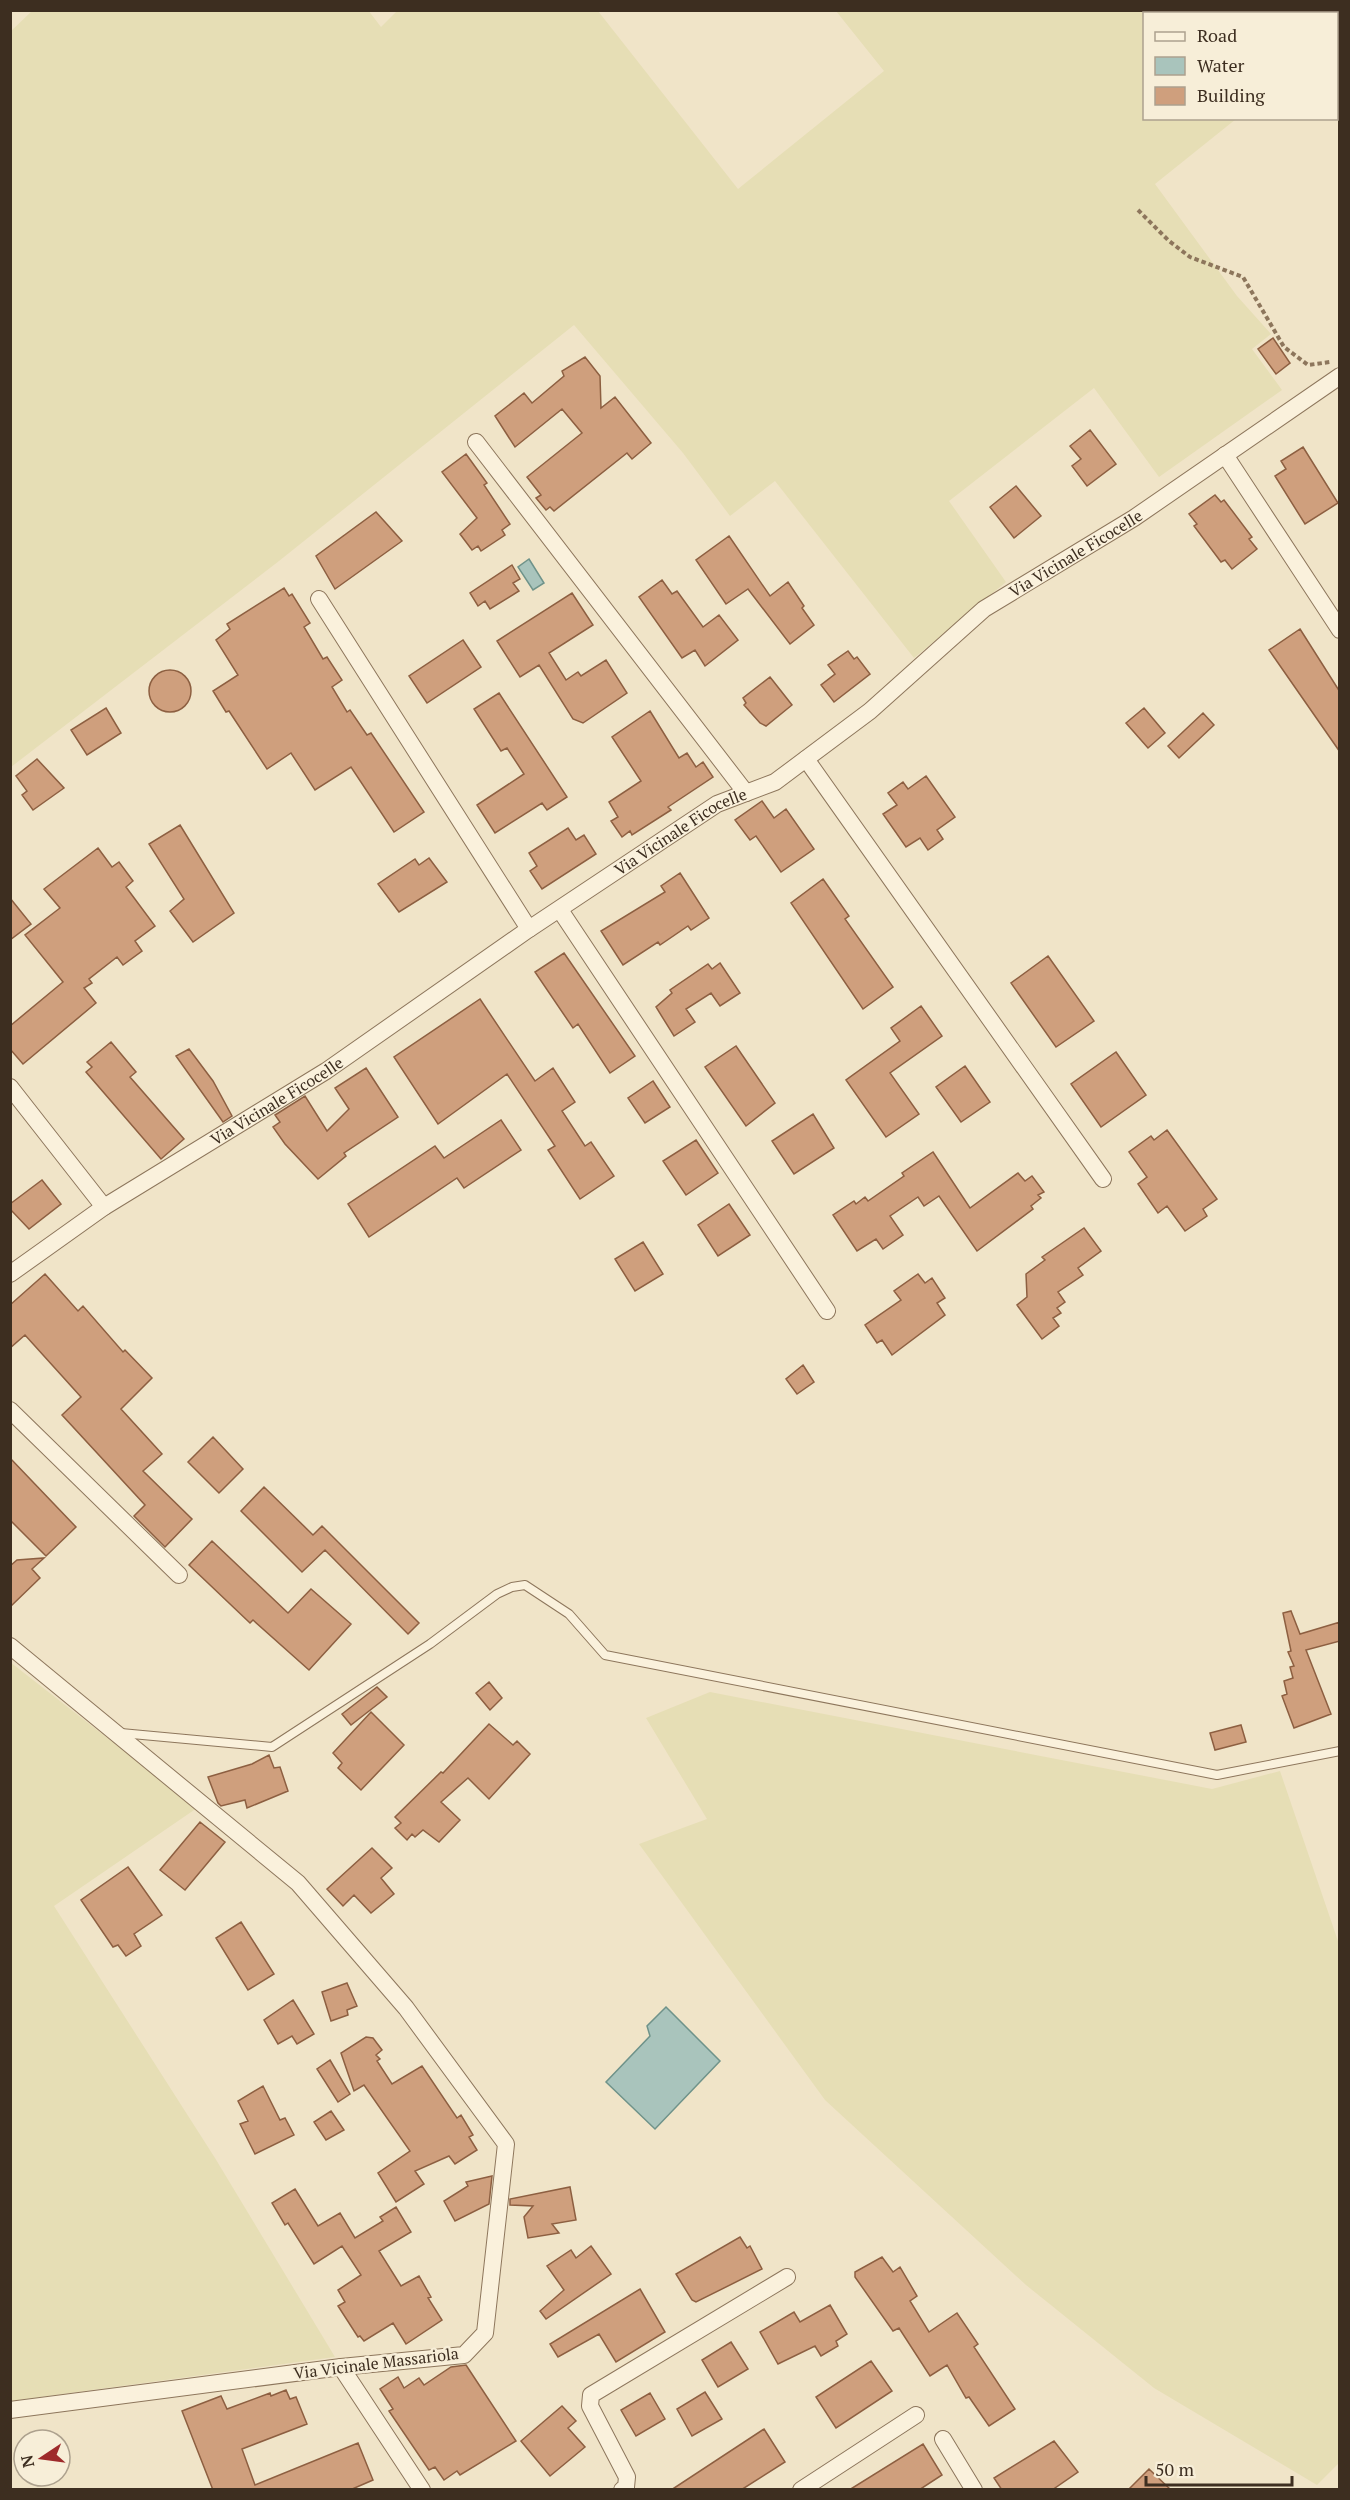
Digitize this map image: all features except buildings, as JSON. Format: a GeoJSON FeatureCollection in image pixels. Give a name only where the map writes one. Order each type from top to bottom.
{"type":"FeatureCollection","features":[{"type":"Feature","properties":{"kind":"street","name":"Via Vicinale Ficocelle"},"geometry":{"type":"LineString","coordinates":[[10,1275],[104,1207],[326,1071],[529,929],[717,804],[775,782],[870,711],[984,609],[1134,518],[1340,376]]}},
{"type":"Feature","properties":{"kind":"street"},"geometry":{"type":"LineString","coordinates":[[476,442],[746,793]]}},
{"type":"Feature","properties":{"kind":"street"},"geometry":{"type":"LineString","coordinates":[[1226,455],[1340,630]]}},
{"type":"Feature","properties":{"kind":"street"},"geometry":{"type":"LineString","coordinates":[[319,599],[529,929]]}},
{"type":"Feature","properties":{"kind":"street"},"geometry":{"type":"LineString","coordinates":[[806,759],[1103,1179]]}},
{"type":"Feature","properties":{"kind":"street"},"geometry":{"type":"LineString","coordinates":[[560,910],[827,1311]]}},
{"type":"Feature","properties":{"kind":"street"},"geometry":{"type":"LineString","coordinates":[[10,1086],[104,1207]]}},
{"type":"Feature","properties":{"kind":"street"},"geometry":{"type":"LineString","coordinates":[[10,1410],[179,1575]]}},
{"type":"Feature","properties":{"kind":"street","name":"Via Vicinale Massariola"},"geometry":{"type":"LineString","coordinates":[[10,1646],[298,1883],[406,2008],[506,2144],[485,2333],[464,2355],[341,2367],[10,2410]]}},
{"type":"Feature","properties":{"kind":"street"},"geometry":{"type":"LineString","coordinates":[[622,2490],[626,2487],[627,2477],[590,2406],[591,2395],[787,2277]]}},
{"type":"Feature","properties":{"kind":"street"},"geometry":{"type":"LineString","coordinates":[[341,2367],[422,2490]]}},
{"type":"Feature","properties":{"kind":"street"},"geometry":{"type":"LineString","coordinates":[[801,2490],[916,2415]]}},
{"type":"Feature","properties":{"kind":"street"},"geometry":{"type":"LineString","coordinates":[[943,2439],[974,2490]]}},
{"type":"Feature","properties":{"kind":"lane"},"geometry":{"type":"LineString","coordinates":[[117,1732],[272,1748],[430,1644],[497,1594],[512,1587],[525,1586],[569,1614],[605,1655],[1217,1775],[1340,1751]]}},
{"type":"Feature","properties":{"kind":"path"},"geometry":{"type":"LineString","coordinates":[[1138,210],[1169,241],[1191,257],[1243,277],[1284,347],[1308,365],[1332,362],[1340,356]]}},
{"type":"Feature","properties":{"kind":"shaded area"},"geometry":{"type":"Polygon","coordinates":[[[368,10],[381,27],[397,11],[598,11],[738,189],[884,71],[836,11],[1339,11],[1339,36],[1338,12],[1143,12],[1143,120],[1235,120],[1155,184],[1237,296],[1271,334],[1252,349],[1282,390],[1159,477],[1094,388],[949,501],[1006,582],[914,658],[775,481],[730,516],[683,453],[574,325],[279,561],[11,767],[10,32],[32,11],[368,10]]]}},
{"type":"Feature","properties":{"kind":"shaded area"},"geometry":{"type":"Polygon","coordinates":[[[10,1662],[197,1808],[54,1906],[215,2158],[335,2357],[11,2401],[10,1662]]]}},
{"type":"Feature","properties":{"kind":"shaded area"},"geometry":{"type":"Polygon","coordinates":[[[710,1692],[1212,1789],[1280,1771],[1340,1947],[1340,2462],[1317,2485],[1154,2388],[1026,2285],[825,2100],[639,1844],[707,1819],[646,1718],[710,1692]]]}},
{"type":"Feature","properties":{"kind":"water"},"geometry":{"type":"Polygon","coordinates":[[[529,559],[544,583],[533,590],[518,567],[529,559]]]}},
{"type":"Feature","properties":{"kind":"water"},"geometry":{"type":"Polygon","coordinates":[[[666,2007],[720,2061],[655,2129],[606,2082],[650,2036],[647,2026],[666,2007]]]}}]}
